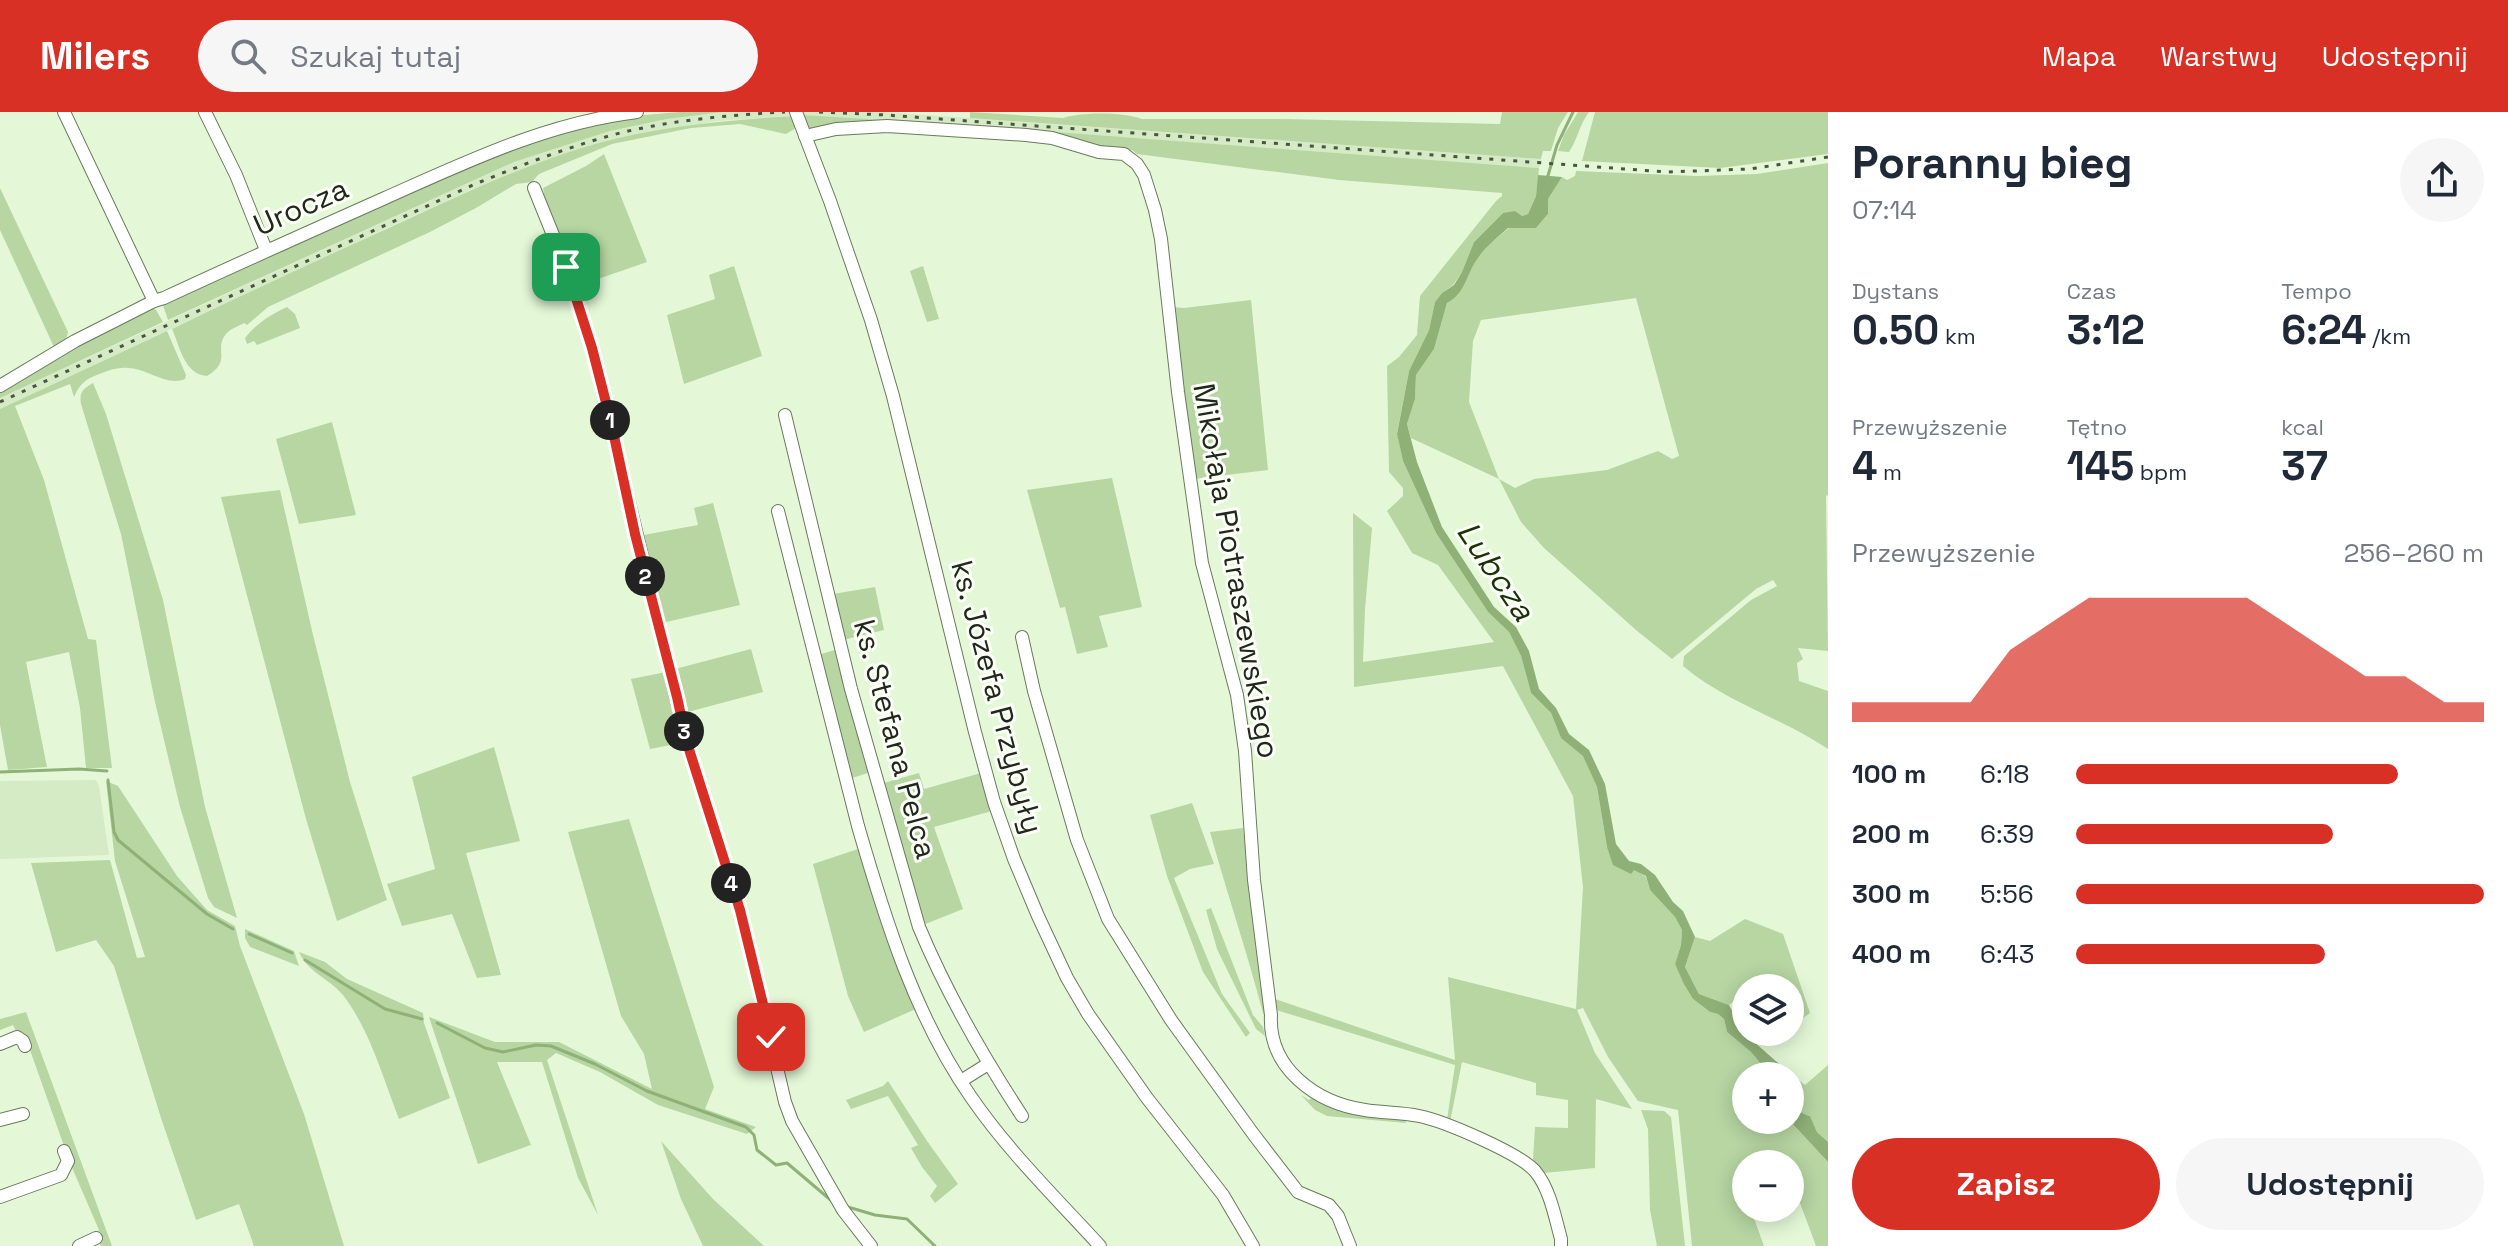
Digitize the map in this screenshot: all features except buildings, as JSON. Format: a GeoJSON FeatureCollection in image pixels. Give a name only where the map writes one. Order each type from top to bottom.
{"type":"FeatureCollection","features":[{"type":"Feature","properties":{"kind":"street"},"geometry":{"type":"LineString","coordinates":[[64,112],[154,301]]}},
{"type":"Feature","properties":{"kind":"street"},"geometry":{"type":"LineString","coordinates":[[205,112],[236,175],[266,250]]}},
{"type":"Feature","properties":{"kind":"street","name":"Urocza"},"geometry":{"type":"LineString","coordinates":[[0,386],[75,341],[154,301],[509,143],[573,123],[637,112]]}},
{"type":"Feature","properties":{"kind":"street","name":"ks. Józefa Przybyły"},"geometry":{"type":"LineString","coordinates":[[796,112],[871,320],[893,396],[975,732],[1014,859],[1067,978],[1088,1014],[1147,1098],[1223,1195],[1253,1246]]}},
{"type":"Feature","properties":{"kind":"street","name":"Mikołaja Piotraszewskiego"},"geometry":{"type":"LineString","coordinates":[[805,136],[836,129],[887,126],[1026,135],[1052,138],[1099,152],[1124,154],[1137,164],[1151,195],[1161,239],[1202,563],[1237,695],[1245,751],[1254,880],[1270,1028],[1275,1047],[1288,1069],[1301,1082],[1334,1103],[1364,1110],[1423,1116],[1484,1142],[1532,1168],[1543,1182],[1561,1246]]}},
{"type":"Feature","properties":{"kind":"street"},"geometry":{"type":"LineString","coordinates":[[534,188],[566,267],[592,348],[687,743],[745,926],[785,1102],[792,1121],[843,1210],[871,1246]]}},
{"type":"Feature","properties":{"kind":"street","name":"ks. Stefana Pelca"},"geometry":{"type":"LineString","coordinates":[[785,415],[851,689],[919,927],[958,1012],[1022,1116]]}},
{"type":"Feature","properties":{"kind":"street","name":"ks. Stefana Pelca"},"geometry":{"type":"LineString","coordinates":[[778,511],[873,875],[917,998],[971,1097],[1100,1246]]}},
{"type":"Feature","properties":{"kind":"street"},"geometry":{"type":"LineString","coordinates":[[1022,637],[1034,691],[1077,840],[1108,919],[1211,1077],[1298,1192],[1329,1205],[1338,1216],[1350,1246]]}},
{"type":"Feature","properties":{"kind":"street"},"geometry":{"type":"LineString","coordinates":[[0,1044],[17,1037],[25,1046]]}},
{"type":"Feature","properties":{"kind":"street"},"geometry":{"type":"LineString","coordinates":[[961,1081],[988,1064]]}},
{"type":"Feature","properties":{"kind":"street"},"geometry":{"type":"LineString","coordinates":[[0,1120],[23,1114]]}},
{"type":"Feature","properties":{"kind":"street"},"geometry":{"type":"LineString","coordinates":[[0,1197],[61,1175],[68,1161],[64,1151]]}},
{"type":"Feature","properties":{"kind":"street"},"geometry":{"type":"LineString","coordinates":[[79,1246],[96,1238]]}},
{"type":"Feature","properties":{"kind":"shaded area"},"geometry":{"type":"Polygon","coordinates":[[[723,112],[884,112],[1541,159],[1539,168],[802,115],[718,121],[648,132],[596,144],[468,191],[0,409],[0,398],[514,162],[610,131],[723,112]]]}},
{"type":"Feature","properties":{"kind":"shaded area"},"geometry":{"type":"Polygon","coordinates":[[[723,112],[610,131],[514,162],[168,320],[163,305],[504,149],[622,117],[723,112]]]}},
{"type":"Feature","properties":{"kind":"shaded area"},"geometry":{"type":"Polygon","coordinates":[[[970,112],[1063,118],[1102,114],[1142,119],[1500,124],[1502,112],[1568,112],[1558,128],[1551,151],[1543,151],[1541,159],[970,118],[970,112]]]}},
{"type":"Feature","properties":{"kind":"shaded area"},"geometry":{"type":"Polygon","coordinates":[[[1578,112],[1589,112],[1575,142],[1569,152],[1558,151],[1564,135],[1578,112]]]}},
{"type":"Feature","properties":{"kind":"shaded area"},"geometry":{"type":"Polygon","coordinates":[[[1595,112],[1828,112],[1828,154],[1720,168],[1582,161],[1595,112]]]}},
{"type":"Feature","properties":{"kind":"shaded area"},"geometry":{"type":"Polygon","coordinates":[[[802,115],[1539,168],[1536,196],[1528,214],[1503,213],[1474,242],[1462,272],[1435,302],[1429,330],[1409,371],[1397,433],[1403,461],[1436,533],[1488,612],[1509,632],[1521,656],[1531,693],[1551,713],[1561,738],[1583,755],[1597,787],[1607,847],[1646,877],[1650,890],[1675,917],[1682,930],[1675,964],[1693,999],[1724,1019],[1727,1032],[1732,1036],[1732,1046],[1744,1046],[1759,1062],[1732,1062],[1732,1134],[1802,1134],[1828,1162],[1828,1246],[1816,1246],[1804,1214],[1804,1150],[1732,1150],[1732,1222],[1755,1222],[1764,1246],[1692,1246],[1678,1110],[1638,1101],[1608,1057],[1583,1008],[1577,1010],[1595,1053],[1632,1109],[1596,1099],[1595,1168],[1544,1173],[1533,1159],[1535,1127],[1568,1128],[1568,1100],[1536,1095],[1536,1083],[1462,1062],[1450,1122],[1447,1120],[1455,1065],[1273,1009],[1272,998],[1455,1060],[1448,977],[1576,1009],[1583,887],[1573,796],[1503,666],[1354,687],[1353,513],[1372,528],[1363,662],[1494,642],[1438,565],[1412,553],[1387,511],[1403,496],[1403,488],[1389,472],[1387,366],[1417,335],[1420,296],[1502,193],[1339,180],[1137,154],[1132,150],[1099,149],[1027,133],[807,130],[802,115]]]}},
{"type":"Feature","properties":{"kind":"shaded area"},"geometry":{"type":"Polygon","coordinates":[[[794,116],[796,128],[786,134],[740,124],[691,128],[612,144],[539,174],[532,182],[516,184],[430,232],[268,307],[247,325],[244,323],[232,329],[221,345],[219,365],[207,376],[188,365],[172,329],[474,189],[570,152],[669,128],[794,116]]]}},
{"type":"Feature","properties":{"kind":"shaded area"},"geometry":{"type":"Polygon","coordinates":[[[604,154],[647,262],[575,287],[543,188],[604,154]]]}},
{"type":"Feature","properties":{"kind":"shaded area"},"geometry":{"type":"Polygon","coordinates":[[[1828,163],[1828,651],[1798,648],[1803,659],[1797,663],[1799,681],[1828,691],[1828,749],[1717,690],[1683,666],[1684,656],[1751,600],[1777,586],[1773,580],[1756,589],[1672,659],[1544,548],[1521,522],[1499,479],[1411,438],[1407,424],[1415,399],[1416,375],[1434,349],[1447,303],[1461,290],[1479,256],[1509,228],[1536,228],[1548,214],[1548,199],[1562,177],[1567,180],[1575,176],[1576,171],[1697,176],[1757,174],[1828,163]],[[1636,298],[1481,320],[1473,341],[1469,402],[1499,479],[1515,488],[1534,479],[1607,470],[1658,451],[1672,459],[1679,456],[1636,298]]]}},
{"type":"Feature","properties":{"kind":"shaded area"},"geometry":{"type":"Polygon","coordinates":[[[1538,175],[1562,177],[1548,199],[1548,214],[1536,228],[1508,228],[1483,252],[1461,290],[1447,303],[1434,349],[1416,375],[1415,399],[1407,424],[1417,462],[1442,527],[1494,607],[1516,627],[1529,651],[1539,689],[1556,708],[1569,734],[1589,750],[1605,784],[1616,844],[1629,861],[1641,864],[1655,875],[1683,911],[1695,937],[1685,967],[1699,994],[1729,1005],[1732,1011],[1732,1036],[1727,1032],[1724,1019],[1693,999],[1684,984],[1675,964],[1682,930],[1675,917],[1650,890],[1646,876],[1634,870],[1631,874],[1613,865],[1597,787],[1583,756],[1561,738],[1551,713],[1531,693],[1521,656],[1509,632],[1488,612],[1436,533],[1403,461],[1397,434],[1409,371],[1429,330],[1435,302],[1454,285],[1474,242],[1503,213],[1515,211],[1522,216],[1528,214],[1536,196],[1538,175]]]}},
{"type":"Feature","properties":{"kind":"shaded area"},"geometry":{"type":"Polygon","coordinates":[[[0,188],[68,332],[66,340],[54,347],[0,230],[0,188]]]}},
{"type":"Feature","properties":{"kind":"shaded area"},"geometry":{"type":"Polygon","coordinates":[[[734,266],[762,356],[684,384],[667,315],[715,299],[709,275],[734,266]]]}},
{"type":"Feature","properties":{"kind":"shaded area"},"geometry":{"type":"Polygon","coordinates":[[[923,266],[939,319],[927,322],[910,271],[923,266]]]}},
{"type":"Feature","properties":{"kind":"shaded area"},"geometry":{"type":"Polygon","coordinates":[[[1251,300],[1268,470],[1193,479],[1172,307],[1251,300]]]}},
{"type":"Feature","properties":{"kind":"shaded area"},"geometry":{"type":"Polygon","coordinates":[[[150,307],[156,310],[163,322],[0,398],[0,391],[21,376],[150,307]]]}},
{"type":"Feature","properties":{"kind":"shaded area"},"geometry":{"type":"Polygon","coordinates":[[[287,307],[295,314],[300,328],[257,345],[254,341],[247,344],[245,338],[254,328],[287,307]]]}},
{"type":"Feature","properties":{"kind":"shaded area"},"geometry":{"type":"Polygon","coordinates":[[[167,331],[185,379],[171,381],[135,369],[118,368],[88,379],[74,397],[70,384],[15,406],[44,480],[88,639],[96,640],[112,768],[86,768],[80,708],[69,652],[26,662],[47,767],[8,770],[0,725],[0,409],[167,331]]]}},
{"type":"Feature","properties":{"kind":"shaded area"},"geometry":{"type":"Polygon","coordinates":[[[93,383],[106,414],[163,600],[205,807],[237,918],[214,907],[208,898],[180,807],[121,534],[81,404],[82,391],[93,383]]]}},
{"type":"Feature","properties":{"kind":"shaded area"},"geometry":{"type":"Polygon","coordinates":[[[332,422],[356,515],[299,524],[276,439],[332,422]]]}},
{"type":"Feature","properties":{"kind":"shaded area"},"geometry":{"type":"Polygon","coordinates":[[[1112,478],[1142,607],[1099,616],[1108,647],[1077,654],[1065,607],[1060,608],[1027,490],[1112,478]]]}},
{"type":"Feature","properties":{"kind":"shaded area"},"geometry":{"type":"Polygon","coordinates":[[[280,490],[350,782],[387,900],[337,921],[306,819],[221,497],[280,490]]]}},
{"type":"Feature","properties":{"kind":"shaded area"},"geometry":{"type":"Polygon","coordinates":[[[713,503],[740,605],[662,623],[638,536],[698,525],[694,508],[713,503]]]}},
{"type":"Feature","properties":{"kind":"shaded area"},"geometry":{"type":"Polygon","coordinates":[[[875,587],[884,630],[843,640],[833,594],[875,587]]]}},
{"type":"Feature","properties":{"kind":"shaded area"},"geometry":{"type":"Polygon","coordinates":[[[751,649],[763,692],[684,713],[675,669],[751,649]]]}},
{"type":"Feature","properties":{"kind":"shaded area"},"geometry":{"type":"Polygon","coordinates":[[[838,649],[871,772],[849,779],[818,655],[838,649]]]}},
{"type":"Feature","properties":{"kind":"shaded area"},"geometry":{"type":"Polygon","coordinates":[[[666,672],[681,743],[650,749],[631,679],[666,672]]]}},
{"type":"Feature","properties":{"kind":"shaded area"},"geometry":{"type":"Polygon","coordinates":[[[494,747],[520,841],[466,853],[501,975],[477,978],[452,914],[402,926],[387,884],[435,869],[412,777],[494,747]]]}},
{"type":"Feature","properties":{"kind":"shaded area"},"geometry":{"type":"Polygon","coordinates":[[[919,773],[924,789],[981,773],[992,811],[934,827],[963,909],[923,925],[880,784],[919,773]]]}},
{"type":"Feature","properties":{"kind":"shaded area"},"geometry":{"type":"Polygon","coordinates":[[[96,780],[109,855],[0,859],[0,781],[96,780]]]}},
{"type":"Feature","properties":{"kind":"shaded area"},"geometry":{"type":"Polygon","coordinates":[[[106,781],[118,786],[177,876],[207,910],[235,926],[304,1114],[344,1246],[254,1246],[239,1204],[196,1220],[114,966],[96,940],[56,952],[31,863],[110,860],[137,958],[145,957],[115,861],[106,781]]]}},
{"type":"Feature","properties":{"kind":"shaded area"},"geometry":{"type":"Polygon","coordinates":[[[1192,803],[1214,864],[1190,869],[1174,878],[1222,994],[1250,1033],[1246,1037],[1203,972],[1167,876],[1150,815],[1192,803]]]}},
{"type":"Feature","properties":{"kind":"shaded area"},"geometry":{"type":"Polygon","coordinates":[[[629,819],[714,1087],[705,1109],[756,1127],[747,1134],[658,1105],[600,1072],[556,1053],[547,1060],[598,1215],[578,1178],[542,1062],[497,1062],[531,1145],[478,1164],[429,1017],[495,1042],[559,1042],[652,1089],[644,1054],[621,1016],[568,832],[629,819]]]}},
{"type":"Feature","properties":{"kind":"shaded area"},"geometry":{"type":"Polygon","coordinates":[[[1243,828],[1267,1019],[1210,832],[1243,828]]]}},
{"type":"Feature","properties":{"kind":"shaded area"},"geometry":{"type":"Polygon","coordinates":[[[861,848],[918,1008],[864,1032],[848,996],[813,864],[861,848]]]}},
{"type":"Feature","properties":{"kind":"shaded area"},"geometry":{"type":"Polygon","coordinates":[[[1211,908],[1253,1015],[1263,1027],[1265,1036],[1256,1029],[1217,949],[1206,910],[1211,908]]]}},
{"type":"Feature","properties":{"kind":"shaded area"},"geometry":{"type":"Polygon","coordinates":[[[1745,919],[1783,934],[1797,974],[1732,974],[1732,1002],[1729,1005],[1699,994],[1685,967],[1695,937],[1710,941],[1745,919]]]}},
{"type":"Feature","properties":{"kind":"shaded area"},"geometry":{"type":"Polygon","coordinates":[[[245,929],[294,951],[299,966],[250,947],[245,938],[245,929]]]}},
{"type":"Feature","properties":{"kind":"shaded area"},"geometry":{"type":"Polygon","coordinates":[[[299,952],[325,962],[347,979],[423,1013],[450,1098],[399,1119],[375,1055],[353,1009],[337,989],[308,965],[299,952]]]}},
{"type":"Feature","properties":{"kind":"shaded area"},"geometry":{"type":"Polygon","coordinates":[[[1804,995],[1810,1013],[1804,1018],[1804,995]]]}},
{"type":"Feature","properties":{"kind":"shaded area"},"geometry":{"type":"Polygon","coordinates":[[[26,1012],[112,1246],[101,1246],[95,1233],[99,1230],[70,1163],[24,1033],[17,1033],[13,1025],[0,1030],[0,1019],[26,1012]]]}},
{"type":"Feature","properties":{"kind":"shaded area"},"geometry":{"type":"Polygon","coordinates":[[[1744,1046],[1759,1046],[1777,1062],[1759,1062],[1744,1046]]]}},
{"type":"Feature","properties":{"kind":"shaded area"},"geometry":{"type":"Polygon","coordinates":[[[1828,1065],[1828,1142],[1817,1132],[1810,1116],[1804,1114],[1805,1085],[1828,1065]]]}},
{"type":"Feature","properties":{"kind":"shaded area"},"geometry":{"type":"Polygon","coordinates":[[[888,1081],[958,1184],[935,1203],[930,1196],[937,1186],[911,1148],[918,1145],[888,1096],[851,1109],[846,1100],[883,1086],[888,1081]]]}},
{"type":"Feature","properties":{"kind":"shaded area"},"geometry":{"type":"Polygon","coordinates":[[[1301,1095],[1309,1100],[1314,1096],[1404,1117],[1406,1123],[1327,1116],[1315,1110],[1301,1095]]]}},
{"type":"Feature","properties":{"kind":"shaded area"},"geometry":{"type":"Polygon","coordinates":[[[1641,1110],[1664,1111],[1671,1117],[1685,1246],[1657,1246],[1650,1210],[1648,1129],[1641,1110]]]}},
{"type":"Feature","properties":{"kind":"shaded area"},"geometry":{"type":"Polygon","coordinates":[[[1804,1113],[1810,1116],[1817,1132],[1828,1142],[1828,1162],[1802,1134],[1804,1113]]]}},
{"type":"Feature","properties":{"kind":"shaded area"},"geometry":{"type":"Polygon","coordinates":[[[661,1141],[713,1199],[764,1246],[703,1246],[681,1199],[661,1141]]]}},
{"type":"Feature","properties":{"kind":"waterway","name":"Lubcza"},"geometry":{"type":"LineString","coordinates":[[1547,179],[1557,145],[1573,112]]}},
{"type":"Feature","properties":{"kind":"waterway"},"geometry":{"type":"LineString","coordinates":[[0,772],[107,771]]}},
{"type":"Feature","properties":{"kind":"waterway"},"geometry":{"type":"LineString","coordinates":[[108,780],[114,832],[118,840],[207,914],[233,929]]}},
{"type":"Feature","properties":{"kind":"waterway"},"geometry":{"type":"LineString","coordinates":[[249,934],[292,953]]}},
{"type":"Feature","properties":{"kind":"waterway"},"geometry":{"type":"LineString","coordinates":[[305,960],[385,1009],[422,1019]]}},
{"type":"Feature","properties":{"kind":"waterway"},"geometry":{"type":"LineString","coordinates":[[437,1023],[485,1048],[503,1052],[536,1045],[551,1046],[647,1091],[746,1127],[754,1135],[757,1150],[776,1165],[787,1163],[833,1202]]}},
{"type":"Feature","properties":{"kind":"waterway"},"geometry":{"type":"LineString","coordinates":[[848,1207],[875,1215],[907,1219],[935,1246]]}},
{"type":"Feature","properties":{"kind":"railway"},"geometry":{"type":"LineString","coordinates":[[0,402],[475,184],[546,156],[601,138],[660,125],[785,112]]}},
{"type":"Feature","properties":{"kind":"railway"},"geometry":{"type":"LineString","coordinates":[[819,112],[1667,172],[1750,169],[1828,157]]}},
{"type":"Feature","properties":{"kind":"route"},"geometry":{"type":"LineString","coordinates":[[566,267],[611,422],[635,534],[687,743],[740,910],[771,1037]]}}]}
